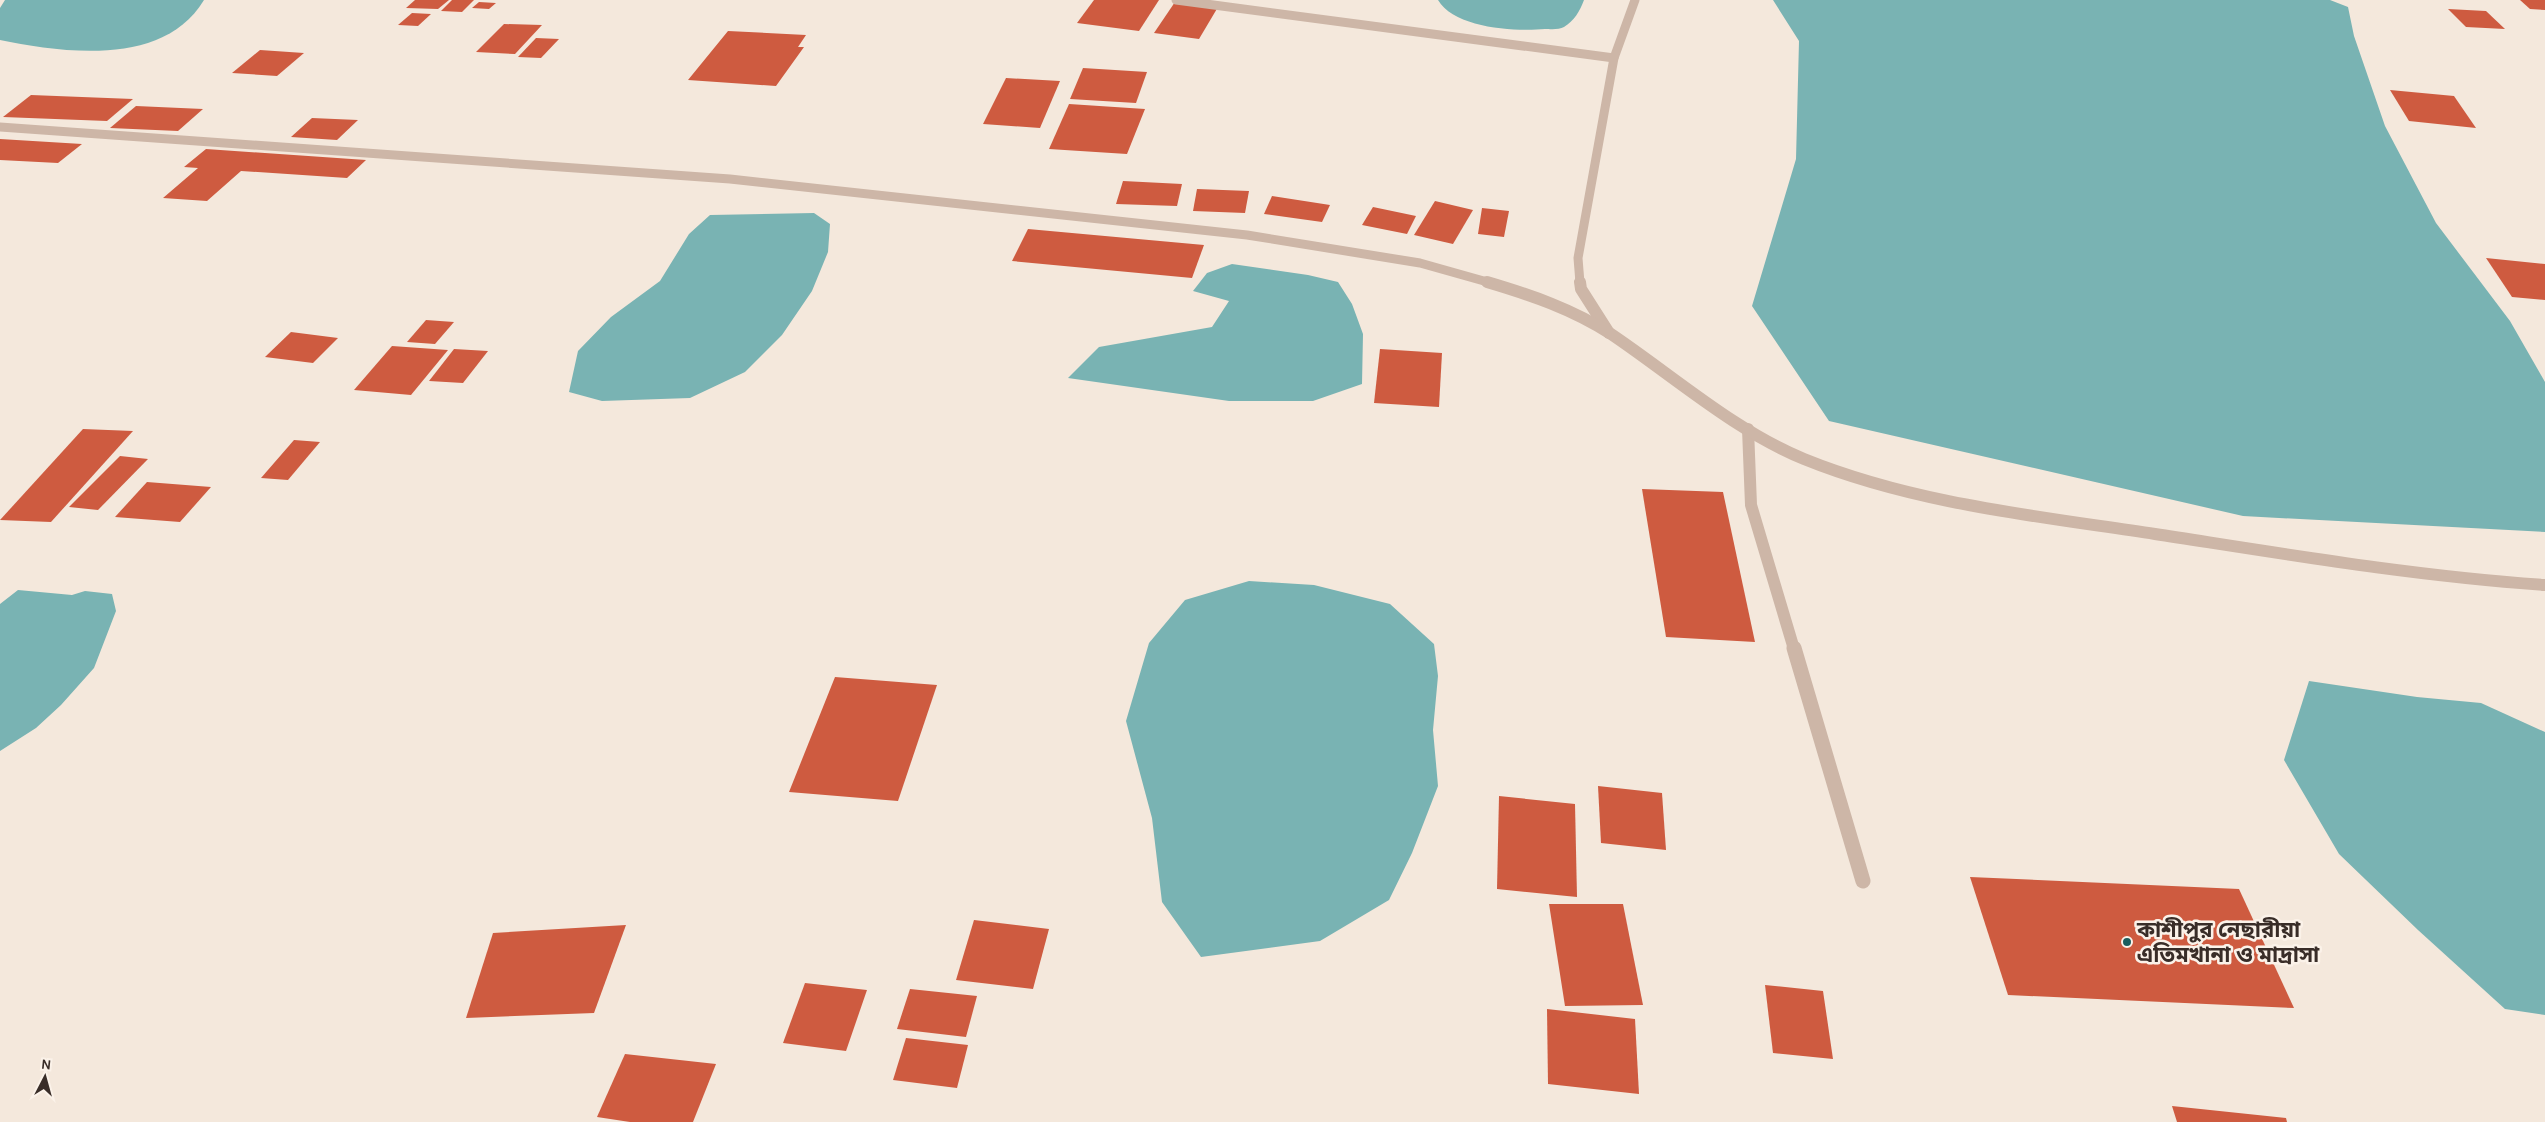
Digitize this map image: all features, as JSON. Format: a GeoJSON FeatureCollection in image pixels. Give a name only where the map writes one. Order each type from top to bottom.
{"type":"FeatureCollection","features":[{"type":"Feature","properties":{"kind":"street"},"geometry":{"type":"LineString","coordinates":[[1176,0],[1614,58]]}},
{"type":"Feature","properties":{"kind":"street"},"geometry":{"type":"LineString","coordinates":[[1609,333],[1581,289],[1578,258],[1614,58],[1635,0]]}},
{"type":"Feature","properties":{"kind":"street"},"geometry":{"type":"LineString","coordinates":[[0,127],[730,179],[1248,235],[1420,263],[1542,298],[1609,333],[1686,389],[1748,429],[1801,458],[1864,482],[1960,504],[2373,567],[2484,581],[2545,585]]}},
{"type":"Feature","properties":{"kind":"street"},"geometry":{"type":"LineString","coordinates":[[1748,429],[1751,505],[1863,882]]}},
{"type":"Feature","properties":{"kind":"water"},"geometry":{"type":"Polygon","coordinates":[[[5,0],[204,0],[186,21],[164,36],[139,46],[111,50],[82,51],[53,49],[0,40],[0,8],[5,0]]]}},
{"type":"Feature","properties":{"kind":"water"},"geometry":{"type":"Polygon","coordinates":[[[1438,0],[1584,0],[1571,22],[1564,27],[1557,29],[1518,30],[1486,26],[1457,17],[1438,0]]]}},
{"type":"Feature","properties":{"kind":"water"},"geometry":{"type":"Polygon","coordinates":[[[1773,0],[2330,0],[2348,7],[2354,36],[2385,126],[2436,223],[2510,321],[2545,382],[2545,532],[2243,516],[1829,421],[1752,306],[1796,159],[1799,41],[1773,0]]]}},
{"type":"Feature","properties":{"kind":"water"},"geometry":{"type":"Polygon","coordinates":[[[814,213],[830,224],[828,252],[812,291],[782,335],[745,372],[690,398],[602,401],[569,392],[578,351],[611,317],[660,281],[689,234],[710,215],[814,213]]]}},
{"type":"Feature","properties":{"kind":"water"},"geometry":{"type":"Polygon","coordinates":[[[1232,264],[1308,275],[1338,282],[1352,304],[1363,334],[1362,384],[1313,401],[1229,401],[1068,378],[1099,347],[1212,327],[1229,301],[1193,291],[1207,273],[1232,264]]]}},
{"type":"Feature","properties":{"kind":"water"},"geometry":{"type":"Polygon","coordinates":[[[1249,581],[1314,585],[1390,604],[1434,644],[1438,676],[1433,730],[1438,786],[1412,853],[1389,900],[1320,941],[1201,957],[1162,902],[1152,818],[1126,721],[1149,643],[1185,600],[1249,581]]]}},
{"type":"Feature","properties":{"kind":"water"},"geometry":{"type":"Polygon","coordinates":[[[18,590],[72,595],[85,591],[112,594],[116,611],[94,668],[61,705],[36,728],[0,751],[0,604],[18,590]]]}},
{"type":"Feature","properties":{"kind":"water"},"geometry":{"type":"Polygon","coordinates":[[[2309,681],[2417,697],[2481,703],[2545,732],[2545,1015],[2505,1009],[2418,930],[2339,854],[2284,760],[2309,681]]]}},
{"type":"Feature","properties":{"kind":"building"},"geometry":{"type":"Polygon","coordinates":[[[415,0],[449,0],[438,9],[406,8],[415,0]]]}},
{"type":"Feature","properties":{"kind":"building"},"geometry":{"type":"Polygon","coordinates":[[[452,0],[474,0],[462,12],[441,11],[452,0]]]}},
{"type":"Feature","properties":{"kind":"building"},"geometry":{"type":"Polygon","coordinates":[[[1094,0],[1159,0],[1139,31],[1077,23],[1094,0]]]}},
{"type":"Feature","properties":{"kind":"building"},"geometry":{"type":"Polygon","coordinates":[[[2520,0],[2545,0],[2545,10],[2530,9],[2520,0]]]}},
{"type":"Feature","properties":{"kind":"building"},"geometry":{"type":"Polygon","coordinates":[[[479,2],[496,3],[489,9],[472,8],[479,2]]]}},
{"type":"Feature","properties":{"kind":"building"},"geometry":{"type":"Polygon","coordinates":[[[1175,2],[1218,7],[1199,39],[1154,33],[1175,2]]]}},
{"type":"Feature","properties":{"kind":"building"},"geometry":{"type":"Polygon","coordinates":[[[2448,9],[2486,11],[2505,29],[2466,27],[2448,9]]]}},
{"type":"Feature","properties":{"kind":"building"},"geometry":{"type":"Polygon","coordinates":[[[412,13],[431,14],[418,26],[398,25],[412,13]]]}},
{"type":"Feature","properties":{"kind":"building"},"geometry":{"type":"Polygon","coordinates":[[[504,24],[542,25],[515,54],[476,52],[504,24]]]}},
{"type":"Feature","properties":{"kind":"building"},"geometry":{"type":"Polygon","coordinates":[[[728,31],[806,35],[798,47],[804,47],[776,86],[688,80],[728,31]]]}},
{"type":"Feature","properties":{"kind":"building"},"geometry":{"type":"Polygon","coordinates":[[[536,38],[559,39],[541,58],[518,57],[536,38]]]}},
{"type":"Feature","properties":{"kind":"building"},"geometry":{"type":"Polygon","coordinates":[[[260,50],[304,53],[277,76],[232,73],[260,50]]]}},
{"type":"Feature","properties":{"kind":"building"},"geometry":{"type":"Polygon","coordinates":[[[1083,68],[1147,72],[1136,103],[1070,99],[1083,68]]]}},
{"type":"Feature","properties":{"kind":"building"},"geometry":{"type":"Polygon","coordinates":[[[1006,78],[1060,81],[1040,128],[983,124],[1006,78]]]}},
{"type":"Feature","properties":{"kind":"building"},"geometry":{"type":"Polygon","coordinates":[[[2390,90],[2454,96],[2476,128],[2409,121],[2390,90]]]}},
{"type":"Feature","properties":{"kind":"building"},"geometry":{"type":"Polygon","coordinates":[[[31,95],[133,99],[107,121],[3,117],[31,95]]]}},
{"type":"Feature","properties":{"kind":"building"},"geometry":{"type":"Polygon","coordinates":[[[1069,104],[1145,109],[1127,154],[1049,149],[1069,104]]]}},
{"type":"Feature","properties":{"kind":"building"},"geometry":{"type":"Polygon","coordinates":[[[136,106],[203,109],[178,131],[110,128],[136,106]]]}},
{"type":"Feature","properties":{"kind":"building"},"geometry":{"type":"Polygon","coordinates":[[[312,118],[358,120],[337,140],[291,137],[312,118]]]}},
{"type":"Feature","properties":{"kind":"building"},"geometry":{"type":"Polygon","coordinates":[[[0,139],[82,144],[58,163],[0,160],[0,139]]]}},
{"type":"Feature","properties":{"kind":"building"},"geometry":{"type":"Polygon","coordinates":[[[206,149],[366,160],[347,178],[241,171],[207,201],[163,198],[198,168],[184,167],[206,149]]]}},
{"type":"Feature","properties":{"kind":"building"},"geometry":{"type":"Polygon","coordinates":[[[1123,181],[1182,184],[1177,206],[1116,204],[1123,181]]]}},
{"type":"Feature","properties":{"kind":"building"},"geometry":{"type":"Polygon","coordinates":[[[1197,189],[1249,191],[1245,213],[1193,211],[1197,189]]]}},
{"type":"Feature","properties":{"kind":"building"},"geometry":{"type":"Polygon","coordinates":[[[1272,196],[1330,205],[1322,222],[1264,214],[1272,196]]]}},
{"type":"Feature","properties":{"kind":"building"},"geometry":{"type":"Polygon","coordinates":[[[1435,201],[1473,210],[1453,244],[1414,235],[1435,201]]]}},
{"type":"Feature","properties":{"kind":"building"},"geometry":{"type":"Polygon","coordinates":[[[1373,207],[1416,216],[1407,234],[1362,225],[1373,207]]]}},
{"type":"Feature","properties":{"kind":"building"},"geometry":{"type":"Polygon","coordinates":[[[1482,208],[1509,211],[1504,237],[1478,234],[1482,208]]]}},
{"type":"Feature","properties":{"kind":"building"},"geometry":{"type":"Polygon","coordinates":[[[1028,229],[1204,245],[1192,278],[1012,261],[1028,229]]]}},
{"type":"Feature","properties":{"kind":"building"},"geometry":{"type":"Polygon","coordinates":[[[2486,258],[2545,264],[2545,300],[2512,297],[2486,258]]]}},
{"type":"Feature","properties":{"kind":"building"},"geometry":{"type":"Polygon","coordinates":[[[426,320],[454,322],[435,344],[407,342],[426,320]]]}},
{"type":"Feature","properties":{"kind":"building"},"geometry":{"type":"Polygon","coordinates":[[[291,332],[338,338],[313,363],[265,357],[291,332]]]}},
{"type":"Feature","properties":{"kind":"building"},"geometry":{"type":"Polygon","coordinates":[[[392,346],[448,350],[411,395],[354,390],[392,346]]]}},
{"type":"Feature","properties":{"kind":"building"},"geometry":{"type":"Polygon","coordinates":[[[454,349],[488,351],[463,383],[429,381],[454,349]]]}},
{"type":"Feature","properties":{"kind":"building"},"geometry":{"type":"Polygon","coordinates":[[[1380,349],[1442,353],[1439,407],[1374,403],[1380,349]]]}},
{"type":"Feature","properties":{"kind":"building"},"geometry":{"type":"Polygon","coordinates":[[[83,429],[133,431],[51,522],[0,520],[83,429]]]}},
{"type":"Feature","properties":{"kind":"building"},"geometry":{"type":"Polygon","coordinates":[[[294,440],[320,442],[288,480],[261,478],[294,440]]]}},
{"type":"Feature","properties":{"kind":"building"},"geometry":{"type":"Polygon","coordinates":[[[120,456],[148,459],[98,510],[69,507],[120,456]]]}},
{"type":"Feature","properties":{"kind":"building"},"geometry":{"type":"Polygon","coordinates":[[[147,482],[211,487],[180,522],[115,517],[147,482]]]}},
{"type":"Feature","properties":{"kind":"building"},"geometry":{"type":"Polygon","coordinates":[[[1642,489],[1723,492],[1755,642],[1666,637],[1642,489]]]}},
{"type":"Feature","properties":{"kind":"building"},"geometry":{"type":"Polygon","coordinates":[[[835,677],[937,685],[898,801],[789,792],[835,677]]]}},
{"type":"Feature","properties":{"kind":"building"},"geometry":{"type":"Polygon","coordinates":[[[1598,786],[1662,793],[1666,850],[1601,843],[1598,786]]]}},
{"type":"Feature","properties":{"kind":"building"},"geometry":{"type":"Polygon","coordinates":[[[1499,796],[1575,804],[1577,897],[1497,889],[1499,796]]]}},
{"type":"Feature","properties":{"kind":"building","name":"কাশীপুর নেছারীয়া এতিমখানা ও মাদ্রাসা"},"geometry":{"type":"Polygon","coordinates":[[[1970,877],[2239,889],[2294,1008],[2008,995],[1970,877]]]}},
{"type":"Feature","properties":{"kind":"building"},"geometry":{"type":"Polygon","coordinates":[[[1549,904],[1623,904],[1643,1005],[1565,1006],[1549,904]]]}},
{"type":"Feature","properties":{"kind":"building"},"geometry":{"type":"Polygon","coordinates":[[[974,920],[1049,929],[1033,989],[956,980],[974,920]]]}},
{"type":"Feature","properties":{"kind":"building"},"geometry":{"type":"Polygon","coordinates":[[[626,925],[594,1013],[466,1018],[493,933],[626,925]]]}},
{"type":"Feature","properties":{"kind":"building"},"geometry":{"type":"Polygon","coordinates":[[[805,983],[867,990],[846,1051],[783,1043],[805,983]]]}},
{"type":"Feature","properties":{"kind":"building"},"geometry":{"type":"Polygon","coordinates":[[[1765,985],[1823,991],[1833,1059],[1773,1053],[1765,985]]]}},
{"type":"Feature","properties":{"kind":"building"},"geometry":{"type":"Polygon","coordinates":[[[910,989],[977,996],[966,1037],[897,1029],[910,989]]]}},
{"type":"Feature","properties":{"kind":"building"},"geometry":{"type":"Polygon","coordinates":[[[1547,1009],[1635,1019],[1639,1094],[1548,1084],[1547,1009]]]}},
{"type":"Feature","properties":{"kind":"building"},"geometry":{"type":"Polygon","coordinates":[[[906,1038],[968,1045],[957,1088],[893,1080],[906,1038]]]}},
{"type":"Feature","properties":{"kind":"building"},"geometry":{"type":"Polygon","coordinates":[[[625,1054],[716,1064],[693,1122],[630,1122],[597,1117],[625,1054]]]}},
{"type":"Feature","properties":{"kind":"building"},"geometry":{"type":"Polygon","coordinates":[[[2172,1106],[2286,1118],[2287,1122],[2177,1122],[2172,1106]]]}},
{"type":"Feature","properties":{"kind":"place","name":"কাশীপুর নেছারীয়া এতিমখানা ও মাদ্রাসা"},"geometry":{"type":"Point","coordinates":[2127,942]}}]}
